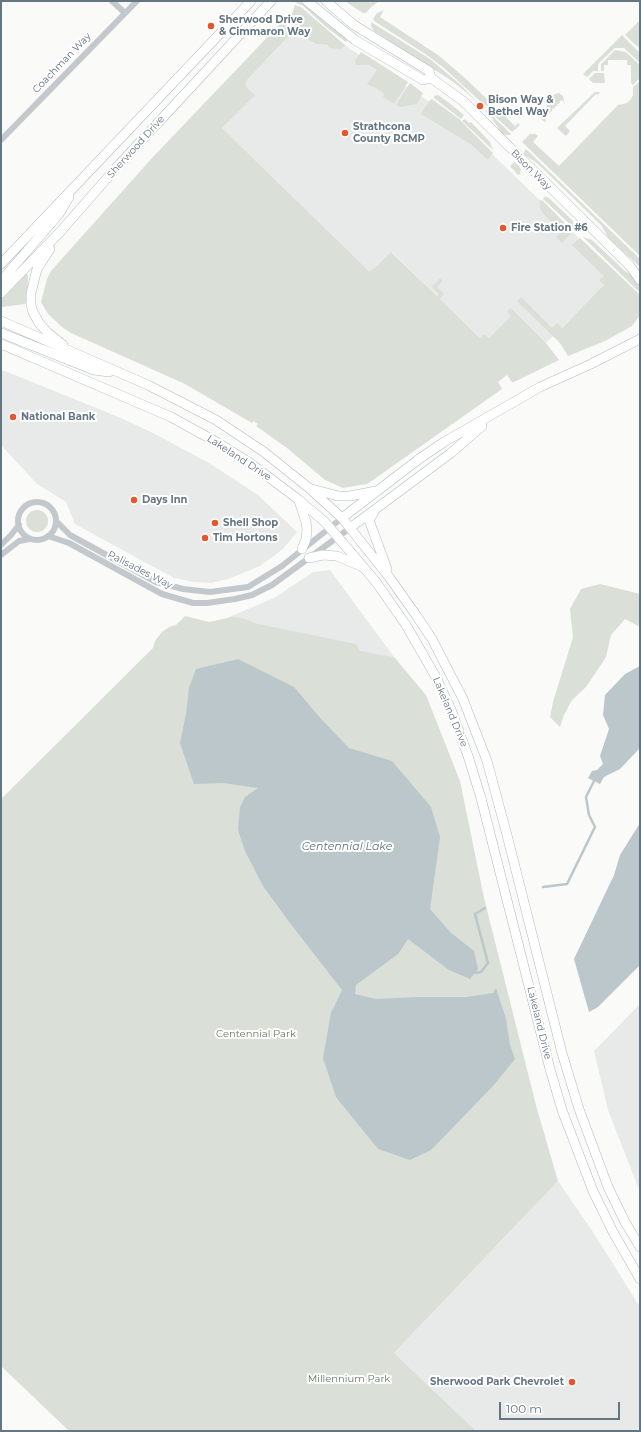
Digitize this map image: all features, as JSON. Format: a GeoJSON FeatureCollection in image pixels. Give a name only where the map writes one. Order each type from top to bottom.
{"type":"FeatureCollection","features":[{"type":"Feature","properties":{"kind":"main road","name":"Sherwood Drive"},"geometry":{"type":"LineString","coordinates":[[1,264],[251,1]]}},
{"type":"Feature","properties":{"kind":"main road","name":"Sherwood Drive"},"geometry":{"type":"LineString","coordinates":[[1,293],[60,232],[121,163],[271,1]]}},
{"type":"Feature","properties":{"kind":"main road","name":"Bison Way"},"geometry":{"type":"LineString","coordinates":[[307,1],[355,40],[422,80],[431,78]]}},
{"type":"Feature","properties":{"kind":"main road","name":"Bison Way"},"geometry":{"type":"LineString","coordinates":[[326,1],[354,25],[428,71],[431,78],[463,101],[630,266],[640,280]]}},
{"type":"Feature","properties":{"kind":"main road"},"geometry":{"type":"LineString","coordinates":[[1,281],[59,214],[78,182]]}},
{"type":"Feature","properties":{"kind":"main road"},"geometry":{"type":"LineString","coordinates":[[60,232],[37,269],[31,293],[32,305],[36,318],[47,332],[61,344],[83,358]]}},
{"type":"Feature","properties":{"kind":"main road"},"geometry":{"type":"LineString","coordinates":[[1,260],[11,254]]}},
{"type":"Feature","properties":{"kind":"main road","name":"Bison Way"},"geometry":{"type":"LineString","coordinates":[[630,266],[640,272]]}},
{"type":"Feature","properties":{"kind":"main road","name":"Lakeland Drive"},"geometry":{"type":"LineString","coordinates":[[1,321],[161,392],[216,420],[264,452],[309,488],[342,518],[389,577],[432,639],[460,692],[475,727],[487,761],[560,1045],[579,1109],[608,1187],[625,1222],[640,1247]]}},
{"type":"Feature","properties":{"kind":"main road"},"geometry":{"type":"LineString","coordinates":[[342,518],[444,442],[540,388],[592,364],[636,341],[640,332]]}},
{"type":"Feature","properties":{"kind":"main road"},"geometry":{"type":"LineString","coordinates":[[1,333],[94,370],[124,375]]}},
{"type":"Feature","properties":{"kind":"main road","name":"Lakeland Drive"},"geometry":{"type":"LineString","coordinates":[[1,344],[135,401],[186,425],[250,463],[299,500],[330,528],[364,568],[406,625],[437,679],[452,712],[468,756],[481,798],[548,1061],[562,1110],[593,1191],[610,1227],[640,1279]]}},
{"type":"Feature","properties":{"kind":"main road"},"geometry":{"type":"LineString","coordinates":[[1,349],[15,350]]}},
{"type":"Feature","properties":{"kind":"main road"},"geometry":{"type":"LineString","coordinates":[[350,528],[451,453],[495,414]]}},
{"type":"Feature","properties":{"kind":"main road"},"geometry":{"type":"LineString","coordinates":[[309,488],[338,496],[350,496],[379,490]]}},
{"type":"Feature","properties":{"kind":"main road"},"geometry":{"type":"LineString","coordinates":[[299,500],[307,530],[306,539],[302,549]]}},
{"type":"Feature","properties":{"kind":"main road"},"geometry":{"type":"LineString","coordinates":[[376,510],[369,520],[389,577]]}},
{"type":"Feature","properties":{"kind":"main road"},"geometry":{"type":"LineString","coordinates":[[309,558],[337,556],[364,568]]}},
{"type":"Feature","properties":{"kind":"street"},"geometry":{"type":"LineString","coordinates":[[112,1],[125,13]]}},
{"type":"Feature","properties":{"kind":"street","name":"Coachman Way"},"geometry":{"type":"LineString","coordinates":[[1,140],[4,132],[137,1]]}},
{"type":"Feature","properties":{"kind":"street","name":"Palisades Way"},"geometry":{"type":"LineString","coordinates":[[1,545],[18,525],[20,514],[27,505],[33,503],[44,504],[53,511],[56,521],[70,535],[156,582],[197,592],[223,591],[248,587],[282,566],[342,518]]}},
{"type":"Feature","properties":{"kind":"street"},"geometry":{"type":"LineString","coordinates":[[48,536],[55,527],[56,521]]}},
{"type":"Feature","properties":{"kind":"street"},"geometry":{"type":"LineString","coordinates":[[18,525],[25,536],[30,539]]}},
{"type":"Feature","properties":{"kind":"street","name":"Palisades Way"},"geometry":{"type":"LineString","coordinates":[[1,555],[20,541],[43,539],[48,536],[69,543],[162,594],[193,603],[235,600],[252,595],[272,585],[350,528]]}},
{"type":"Feature","properties":{"kind":"shaded area"},"geometry":{"type":"Polygon","coordinates":[[[296,34],[316,44],[344,48],[346,46],[458,121],[616,274],[546,343],[511,308],[511,316],[489,338],[484,334],[480,338],[392,252],[375,269],[369,271],[222,128],[254,95],[247,88],[247,80],[287,38],[296,34]]]}},
{"type":"Feature","properties":{"kind":"shaded area"},"geometry":{"type":"Polygon","coordinates":[[[1,371],[5,371],[121,418],[153,433],[209,463],[258,495],[297,532],[283,549],[260,566],[228,579],[211,583],[194,582],[174,578],[126,552],[75,524],[66,502],[37,484],[1,445],[1,371]]]}},
{"type":"Feature","properties":{"kind":"shaded area"},"geometry":{"type":"Polygon","coordinates":[[[330,570],[394,657],[344,649],[215,623],[274,598],[313,572],[330,570]]]}},
{"type":"Feature","properties":{"kind":"shaded area"},"geometry":{"type":"Polygon","coordinates":[[[640,1004],[640,1192],[608,1110],[594,1051],[640,1004]]]}},
{"type":"Feature","properties":{"kind":"shaded area"},"geometry":{"type":"Polygon","coordinates":[[[558,1181],[593,1232],[640,1307],[640,1425],[637,1431],[476,1431],[394,1353],[558,1181]]]}},
{"type":"Feature","properties":{"kind":"green space"},"geometry":{"type":"Polygon","coordinates":[[[345,1],[367,1],[370,3],[372,1],[379,1],[366,13],[363,13],[345,1]]]}},
{"type":"Feature","properties":{"kind":"green space"},"geometry":{"type":"Polygon","coordinates":[[[295,2],[304,3],[326,23],[345,36],[347,41],[346,42],[326,27],[303,6],[295,2]]]}},
{"type":"Feature","properties":{"kind":"green space"},"geometry":{"type":"Polygon","coordinates":[[[295,5],[301,7],[346,46],[340,49],[330,48],[327,45],[316,44],[296,34],[287,38],[247,80],[247,88],[255,95],[222,128],[369,271],[375,268],[391,252],[437,296],[439,294],[432,287],[440,278],[442,281],[437,287],[444,294],[440,299],[480,338],[484,334],[489,338],[511,316],[507,311],[511,308],[546,343],[559,360],[514,382],[512,382],[507,375],[498,382],[502,389],[373,480],[367,484],[343,488],[325,480],[287,448],[256,426],[258,424],[253,421],[252,423],[185,384],[71,333],[48,314],[41,302],[47,279],[51,271],[152,158],[278,26],[292,14],[295,5]]]}},
{"type":"Feature","properties":{"kind":"green space"},"geometry":{"type":"Polygon","coordinates":[[[384,10],[380,17],[438,55],[465,78],[515,126],[518,123],[520,125],[512,132],[488,110],[483,102],[481,102],[444,68],[424,53],[374,21],[373,19],[377,13],[384,10]]]}},
{"type":"Feature","properties":{"kind":"green space"},"geometry":{"type":"Polygon","coordinates":[[[640,20],[640,49],[625,35],[640,20]]]}},
{"type":"Feature","properties":{"kind":"green space"},"geometry":{"type":"Polygon","coordinates":[[[371,22],[430,59],[461,85],[480,105],[452,81],[374,31],[371,26],[371,22]]]}},
{"type":"Feature","properties":{"kind":"green space"},"geometry":{"type":"Polygon","coordinates":[[[622,35],[640,53],[640,63],[624,48],[615,48],[600,62],[598,65],[598,71],[593,71],[587,77],[583,74],[622,35]]]}},
{"type":"Feature","properties":{"kind":"green space"},"geometry":{"type":"Polygon","coordinates":[[[615,50],[626,52],[640,65],[640,78],[633,85],[631,83],[631,65],[627,65],[627,60],[608,60],[608,65],[604,65],[604,71],[601,71],[601,64],[615,50]]]}},
{"type":"Feature","properties":{"kind":"green space"},"geometry":{"type":"Polygon","coordinates":[[[361,52],[408,82],[394,104],[383,97],[384,94],[376,88],[367,84],[377,70],[369,65],[356,65],[355,61],[361,52]]]}},
{"type":"Feature","properties":{"kind":"green space"},"geometry":{"type":"Polygon","coordinates":[[[595,73],[604,73],[605,83],[593,83],[589,79],[595,73]]]}},
{"type":"Feature","properties":{"kind":"green space"},"geometry":{"type":"Polygon","coordinates":[[[640,81],[640,256],[522,142],[530,134],[535,134],[538,136],[533,142],[559,166],[618,105],[627,103],[631,99],[633,95],[633,87],[640,81]]]}},
{"type":"Feature","properties":{"kind":"green space"},"geometry":{"type":"Polygon","coordinates":[[[410,83],[423,93],[417,104],[400,107],[396,105],[410,83]]]}},
{"type":"Feature","properties":{"kind":"green space"},"geometry":{"type":"Polygon","coordinates":[[[595,92],[600,92],[598,95],[596,94],[565,126],[570,131],[566,136],[557,128],[595,92]]]}},
{"type":"Feature","properties":{"kind":"green space"},"geometry":{"type":"Polygon","coordinates":[[[559,93],[563,96],[565,106],[563,100],[560,101],[560,103],[557,104],[558,106],[555,106],[555,108],[552,109],[552,111],[545,117],[546,123],[540,118],[553,95],[559,93]]]}},
{"type":"Feature","properties":{"kind":"green space"},"geometry":{"type":"Polygon","coordinates":[[[438,95],[464,115],[461,119],[434,98],[434,96],[438,95]]]}},
{"type":"Feature","properties":{"kind":"green space"},"geometry":{"type":"Polygon","coordinates":[[[432,99],[459,119],[493,153],[488,160],[472,145],[421,114],[432,99]]]}},
{"type":"Feature","properties":{"kind":"green space"},"geometry":{"type":"Polygon","coordinates":[[[486,110],[511,135],[502,134],[492,118],[485,111],[486,110]]]}},
{"type":"Feature","properties":{"kind":"green space"},"geometry":{"type":"Polygon","coordinates":[[[465,119],[469,123],[471,122],[490,142],[493,150],[462,121],[465,119]]]}},
{"type":"Feature","properties":{"kind":"green space"},"geometry":{"type":"Polygon","coordinates":[[[526,149],[640,259],[640,267],[609,239],[601,225],[537,163],[523,154],[526,149]]]}},
{"type":"Feature","properties":{"kind":"green space"},"geometry":{"type":"Polygon","coordinates":[[[515,162],[521,169],[520,174],[518,175],[510,166],[515,162]]]}},
{"type":"Feature","properties":{"kind":"green space"},"geometry":{"type":"Polygon","coordinates":[[[544,197],[550,199],[573,221],[574,227],[543,199],[544,197]]]}},
{"type":"Feature","properties":{"kind":"green space"},"geometry":{"type":"Polygon","coordinates":[[[542,200],[571,229],[572,232],[562,243],[556,237],[561,232],[541,211],[539,201],[542,200]]]}},
{"type":"Feature","properties":{"kind":"green space"},"geometry":{"type":"Polygon","coordinates":[[[583,237],[592,240],[626,272],[632,275],[640,284],[640,291],[637,290],[583,237]]]}},
{"type":"Feature","properties":{"kind":"green space"},"geometry":{"type":"Polygon","coordinates":[[[580,238],[639,294],[640,315],[632,326],[605,341],[568,356],[560,343],[517,301],[521,297],[552,328],[557,323],[562,328],[604,285],[599,280],[604,276],[572,245],[580,238]]]}},
{"type":"Feature","properties":{"kind":"green space"},"geometry":{"type":"Polygon","coordinates":[[[26,274],[28,276],[27,302],[25,304],[2,307],[1,300],[26,274]]]}},
{"type":"Feature","properties":{"kind":"green space"},"geometry":{"type":"Polygon","coordinates":[[[37,510],[45,513],[48,521],[45,529],[37,532],[29,529],[26,521],[29,513],[37,510]]]}},
{"type":"Feature","properties":{"kind":"green space"},"geometry":{"type":"Polygon","coordinates":[[[600,584],[640,594],[640,627],[625,619],[611,635],[606,657],[586,687],[572,700],[564,715],[560,727],[550,717],[553,702],[573,637],[570,609],[581,589],[600,584]]]}},
{"type":"Feature","properties":{"kind":"green space","name":"Centennial Park"},"geometry":{"type":"Polygon","coordinates":[[[185,616],[209,622],[232,617],[242,618],[258,624],[356,644],[360,651],[394,657],[426,695],[460,781],[484,898],[537,1109],[558,1181],[394,1353],[476,1431],[69,1431],[1,1366],[1,799],[153,648],[155,641],[162,632],[169,627],[176,625],[185,616]]]}},
{"type":"Feature","properties":{"kind":"water","name":"Centennial Lake"},"geometry":{"type":"Polygon","coordinates":[[[238,659],[294,687],[322,720],[349,748],[392,761],[431,807],[440,837],[430,909],[450,932],[474,951],[478,969],[470,979],[449,970],[408,939],[398,954],[356,985],[355,994],[376,999],[467,997],[493,993],[496,988],[506,1019],[510,1045],[515,1059],[493,1086],[431,1150],[410,1160],[378,1149],[336,1097],[323,1058],[331,1013],[342,990],[263,886],[245,851],[238,830],[240,807],[245,797],[258,788],[223,783],[194,784],[180,743],[186,714],[189,688],[196,669],[238,659]]]}},
{"type":"Feature","properties":{"kind":"water"},"geometry":{"type":"Polygon","coordinates":[[[640,666],[640,748],[620,769],[604,777],[600,784],[588,778],[592,771],[597,770],[603,764],[600,756],[609,729],[603,715],[605,695],[625,674],[640,666]]]}},
{"type":"Feature","properties":{"kind":"water"},"geometry":{"type":"Polygon","coordinates":[[[640,823],[640,965],[598,1007],[589,1012],[574,959],[614,875],[620,855],[640,823]]]}},
{"type":"Feature","properties":{"kind":"waterway"},"geometry":{"type":"LineString","coordinates":[[543,887],[567,884],[595,827],[589,815],[586,797],[594,781]]}},
{"type":"Feature","properties":{"kind":"waterway"},"geometry":{"type":"LineString","coordinates":[[475,973],[481,972],[488,963],[475,914],[485,908]]}},
{"type":"Feature","properties":{"kind":"place","name":"Sherwood Drive & Cimmaron Way"},"geometry":{"type":"Point","coordinates":[211,26]}},
{"type":"Feature","properties":{"kind":"place","name":"Bison Way & Bethel Way"},"geometry":{"type":"Point","coordinates":[480,106]}},
{"type":"Feature","properties":{"kind":"place","name":"Strathcona County RCMP"},"geometry":{"type":"Point","coordinates":[345,133]}},
{"type":"Feature","properties":{"kind":"place","name":"Fire Station #6"},"geometry":{"type":"Point","coordinates":[503,228]}},
{"type":"Feature","properties":{"kind":"place","name":"National Bank"},"geometry":{"type":"Point","coordinates":[13,417]}},
{"type":"Feature","properties":{"kind":"place","name":"Days Inn"},"geometry":{"type":"Point","coordinates":[134,500]}},
{"type":"Feature","properties":{"kind":"place","name":"Shell Shop"},"geometry":{"type":"Point","coordinates":[215,523]}},
{"type":"Feature","properties":{"kind":"place","name":"Tim Hortons"},"geometry":{"type":"Point","coordinates":[205,538]}},
{"type":"Feature","properties":{"kind":"place","name":"Sherwood Park Chevrolet"},"geometry":{"type":"Point","coordinates":[572,1382]}},
{"type":"Feature","properties":{"kind":"park label","name":"Millennium Park"},"geometry":{"type":"Point","coordinates":[349,1379]}}]}
